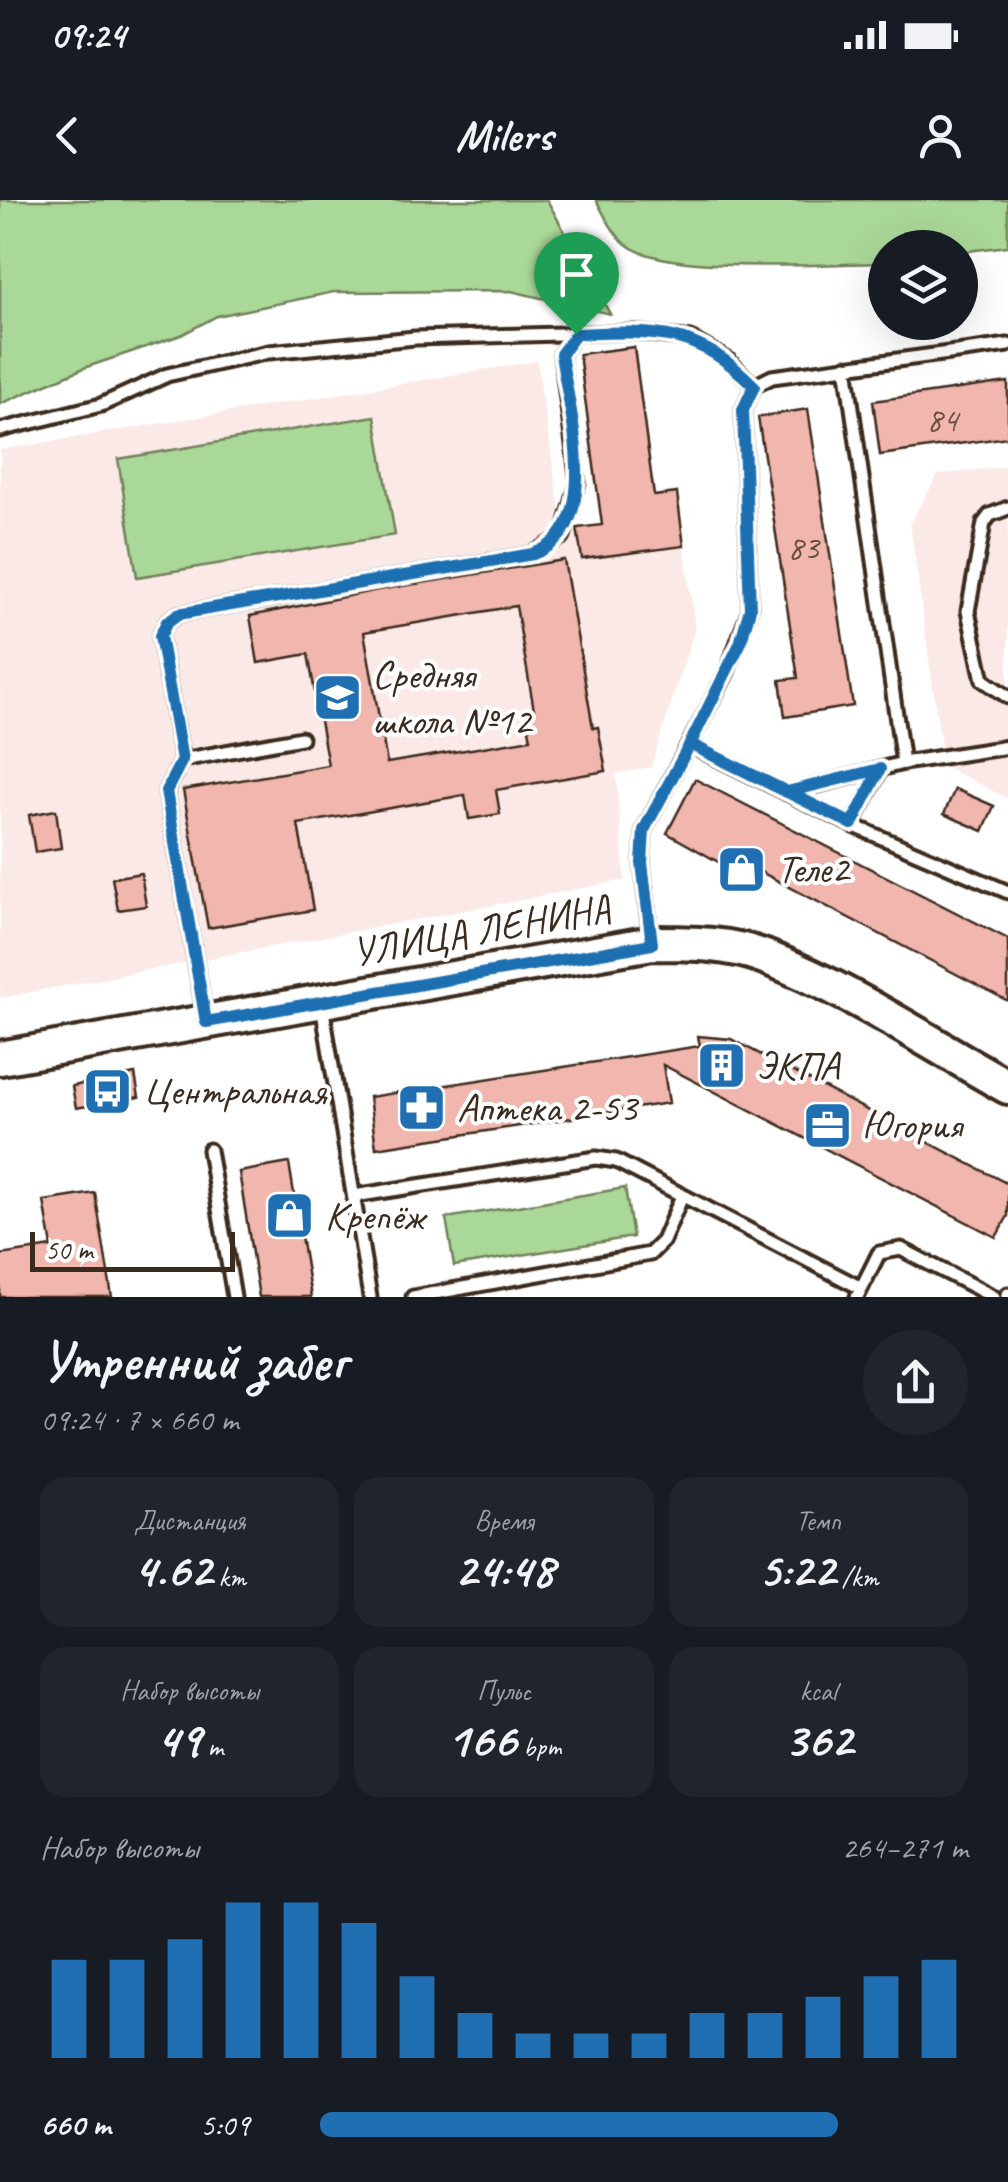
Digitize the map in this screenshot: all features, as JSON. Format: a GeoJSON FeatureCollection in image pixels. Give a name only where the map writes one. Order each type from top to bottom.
{"type":"FeatureCollection","features":[{"type":"Feature","properties":{"kind":"main road","name":"УЛИЦА ЛЕНИНА"},"geometry":{"type":"LineString","coordinates":[[0,1058],[652,944],[724,946],[763,956],[814,979],[1008,1087]]}},
{"type":"Feature","properties":{"kind":"lane"},"geometry":{"type":"LineString","coordinates":[[0,430],[101,405],[167,374],[269,352],[416,338],[633,332],[690,339],[728,360],[754,386]]}},
{"type":"Feature","properties":{"kind":"lane"},"geometry":{"type":"LineString","coordinates":[[206,1022],[166,791],[182,760],[160,636],[167,622],[178,614],[533,554],[563,536],[578,483],[561,354],[576,334]]}},
{"type":"Feature","properties":{"kind":"lane"},"geometry":{"type":"LineString","coordinates":[[652,944],[642,863],[644,830],[740,644],[750,609],[743,410],[754,386],[772,377],[1008,345]]}},
{"type":"Feature","properties":{"kind":"lane"},"geometry":{"type":"LineString","coordinates":[[846,366],[903,763]]}},
{"type":"Feature","properties":{"kind":"lane"},"geometry":{"type":"LineString","coordinates":[[1008,508],[990,514],[984,523],[968,612],[983,680],[1008,697]]}},
{"type":"Feature","properties":{"kind":"lane"},"geometry":{"type":"LineString","coordinates":[[182,760],[301,738]]}},
{"type":"Feature","properties":{"kind":"lane"},"geometry":{"type":"LineString","coordinates":[[690,744],[852,824],[1008,892]]}},
{"type":"Feature","properties":{"kind":"lane"},"geometry":{"type":"LineString","coordinates":[[787,792],[903,763],[1008,748]]}},
{"type":"Feature","properties":{"kind":"lane"},"geometry":{"type":"LineString","coordinates":[[852,824],[880,769]]}},
{"type":"Feature","properties":{"kind":"lane"},"geometry":{"type":"LineString","coordinates":[[321,1002],[370,1297]]}},
{"type":"Feature","properties":{"kind":"lane"},"geometry":{"type":"LineString","coordinates":[[210,1150],[234,1297]]}},
{"type":"Feature","properties":{"kind":"lane"},"geometry":{"type":"LineString","coordinates":[[354,1196],[596,1158],[616,1161],[859,1293],[879,1253],[901,1249],[994,1297]]}},
{"type":"Feature","properties":{"kind":"lane"},"geometry":{"type":"LineString","coordinates":[[413,1297],[650,1254],[663,1240],[682,1196]]}},
{"type":"Feature","properties":{"kind":"shaded area","name":"Средняя школа №12"},"geometry":{"type":"Polygon","coordinates":[[[537,361],[560,512],[577,528],[582,559],[684,546],[695,628],[651,767],[616,774],[625,880],[0,998],[0,450],[537,361]]]}},
{"type":"Feature","properties":{"kind":"shaded area"},"geometry":{"type":"Polygon","coordinates":[[[1008,466],[1008,799],[944,766],[910,523],[938,475],[1008,466]]]}},
{"type":"Feature","properties":{"kind":"green space"},"geometry":{"type":"Polygon","coordinates":[[[0,200],[547,200],[610,314],[511,291],[334,292],[217,316],[181,335],[84,368],[0,404],[0,200]]]}},
{"type":"Feature","properties":{"kind":"green space"},"geometry":{"type":"Polygon","coordinates":[[[596,200],[1008,200],[1008,246],[978,250],[978,230],[868,230],[868,263],[750,266],[675,260],[646,254],[626,244],[596,200]]]}},
{"type":"Feature","properties":{"kind":"green space"},"geometry":{"type":"Polygon","coordinates":[[[375,416],[395,535],[137,577],[118,459],[375,416]]]}},
{"type":"Feature","properties":{"kind":"green space"},"geometry":{"type":"Polygon","coordinates":[[[625,1188],[633,1237],[454,1266],[446,1218],[625,1188]]]}},
{"type":"Feature","properties":{"kind":"building"},"geometry":{"type":"Polygon","coordinates":[[[634,347],[654,496],[677,493],[684,546],[582,559],[577,528],[602,525],[579,354],[634,347]]]}},
{"type":"Feature","properties":{"kind":"building"},"geometry":{"type":"Polygon","coordinates":[[[1008,382],[1008,437],[880,455],[873,401],[1008,382]]]}},
{"type":"Feature","properties":{"kind":"building"},"geometry":{"type":"Polygon","coordinates":[[[808,409],[853,706],[785,717],[780,680],[798,678],[758,417],[808,409]]]}},
{"type":"Feature","properties":{"kind":"building"},"geometry":{"type":"Polygon","coordinates":[[[564,560],[593,728],[598,727],[606,771],[496,790],[500,814],[469,819],[465,795],[298,824],[313,910],[208,928],[183,790],[328,765],[308,654],[258,663],[250,616],[378,590],[564,560]],[[516,606],[364,632],[387,763],[531,739],[526,712],[534,710],[516,606]]]}},
{"type":"Feature","properties":{"kind":"building"},"geometry":{"type":"Polygon","coordinates":[[[695,779],[1008,939],[1008,1001],[753,868],[747,878],[667,833],[695,779]]]}},
{"type":"Feature","properties":{"kind":"building"},"geometry":{"type":"Polygon","coordinates":[[[955,789],[994,806],[983,831],[944,814],[955,789]]]}},
{"type":"Feature","properties":{"kind":"building"},"geometry":{"type":"Polygon","coordinates":[[[56,810],[61,848],[35,852],[29,815],[56,810]]]}},
{"type":"Feature","properties":{"kind":"building"},"geometry":{"type":"Polygon","coordinates":[[[141,873],[146,906],[118,910],[112,878],[141,873]]]}},
{"type":"Feature","properties":{"kind":"building"},"geometry":{"type":"Polygon","coordinates":[[[698,1036],[731,1039],[1008,1184],[1008,1216],[996,1237],[663,1065],[669,1103],[376,1148],[369,1097],[700,1046],[698,1036]]]}},
{"type":"Feature","properties":{"kind":"building"},"geometry":{"type":"Polygon","coordinates":[[[135,1074],[139,1097],[76,1108],[72,1086],[135,1074]]]}},
{"type":"Feature","properties":{"kind":"building"},"geometry":{"type":"Polygon","coordinates":[[[289,1163],[311,1297],[259,1297],[239,1172],[289,1163]]]}},
{"type":"Feature","properties":{"kind":"building"},"geometry":{"type":"Polygon","coordinates":[[[95,1193],[112,1297],[0,1297],[0,1255],[52,1247],[44,1201],[95,1193]]]}},
{"type":"Feature","properties":{"kind":"place","name":"Средняя школа №12"},"geometry":{"type":"Point","coordinates":[337,698]}},
{"type":"Feature","properties":{"kind":"place","name":"Теле2"},"geometry":{"type":"Point","coordinates":[742,869]}},
{"type":"Feature","properties":{"kind":"place","name":"ЭКПА"},"geometry":{"type":"Point","coordinates":[721,1066]}},
{"type":"Feature","properties":{"kind":"place","name":"Центральная"},"geometry":{"type":"Point","coordinates":[108,1091]}},
{"type":"Feature","properties":{"kind":"place","name":"Аптека 2-53"},"geometry":{"type":"Point","coordinates":[422,1108]}},
{"type":"Feature","properties":{"kind":"place","name":"Югория"},"geometry":{"type":"Point","coordinates":[827,1125]}},
{"type":"Feature","properties":{"kind":"place","name":"Крепёж"},"geometry":{"type":"Point","coordinates":[290,1216]}},
{"type":"Feature","properties":{"kind":"route"},"geometry":{"type":"LineString","coordinates":[[576,334],[561,354],[578,483],[570,521],[556,543],[533,554],[178,614],[167,622],[160,636],[182,760],[166,791],[206,1022],[652,944],[642,863],[644,830],[690,744],[787,792],[880,769],[852,824],[787,792],[690,744],[728,672],[750,609],[743,410],[754,386],[728,360],[690,339],[633,332],[576,334]]}}]}
